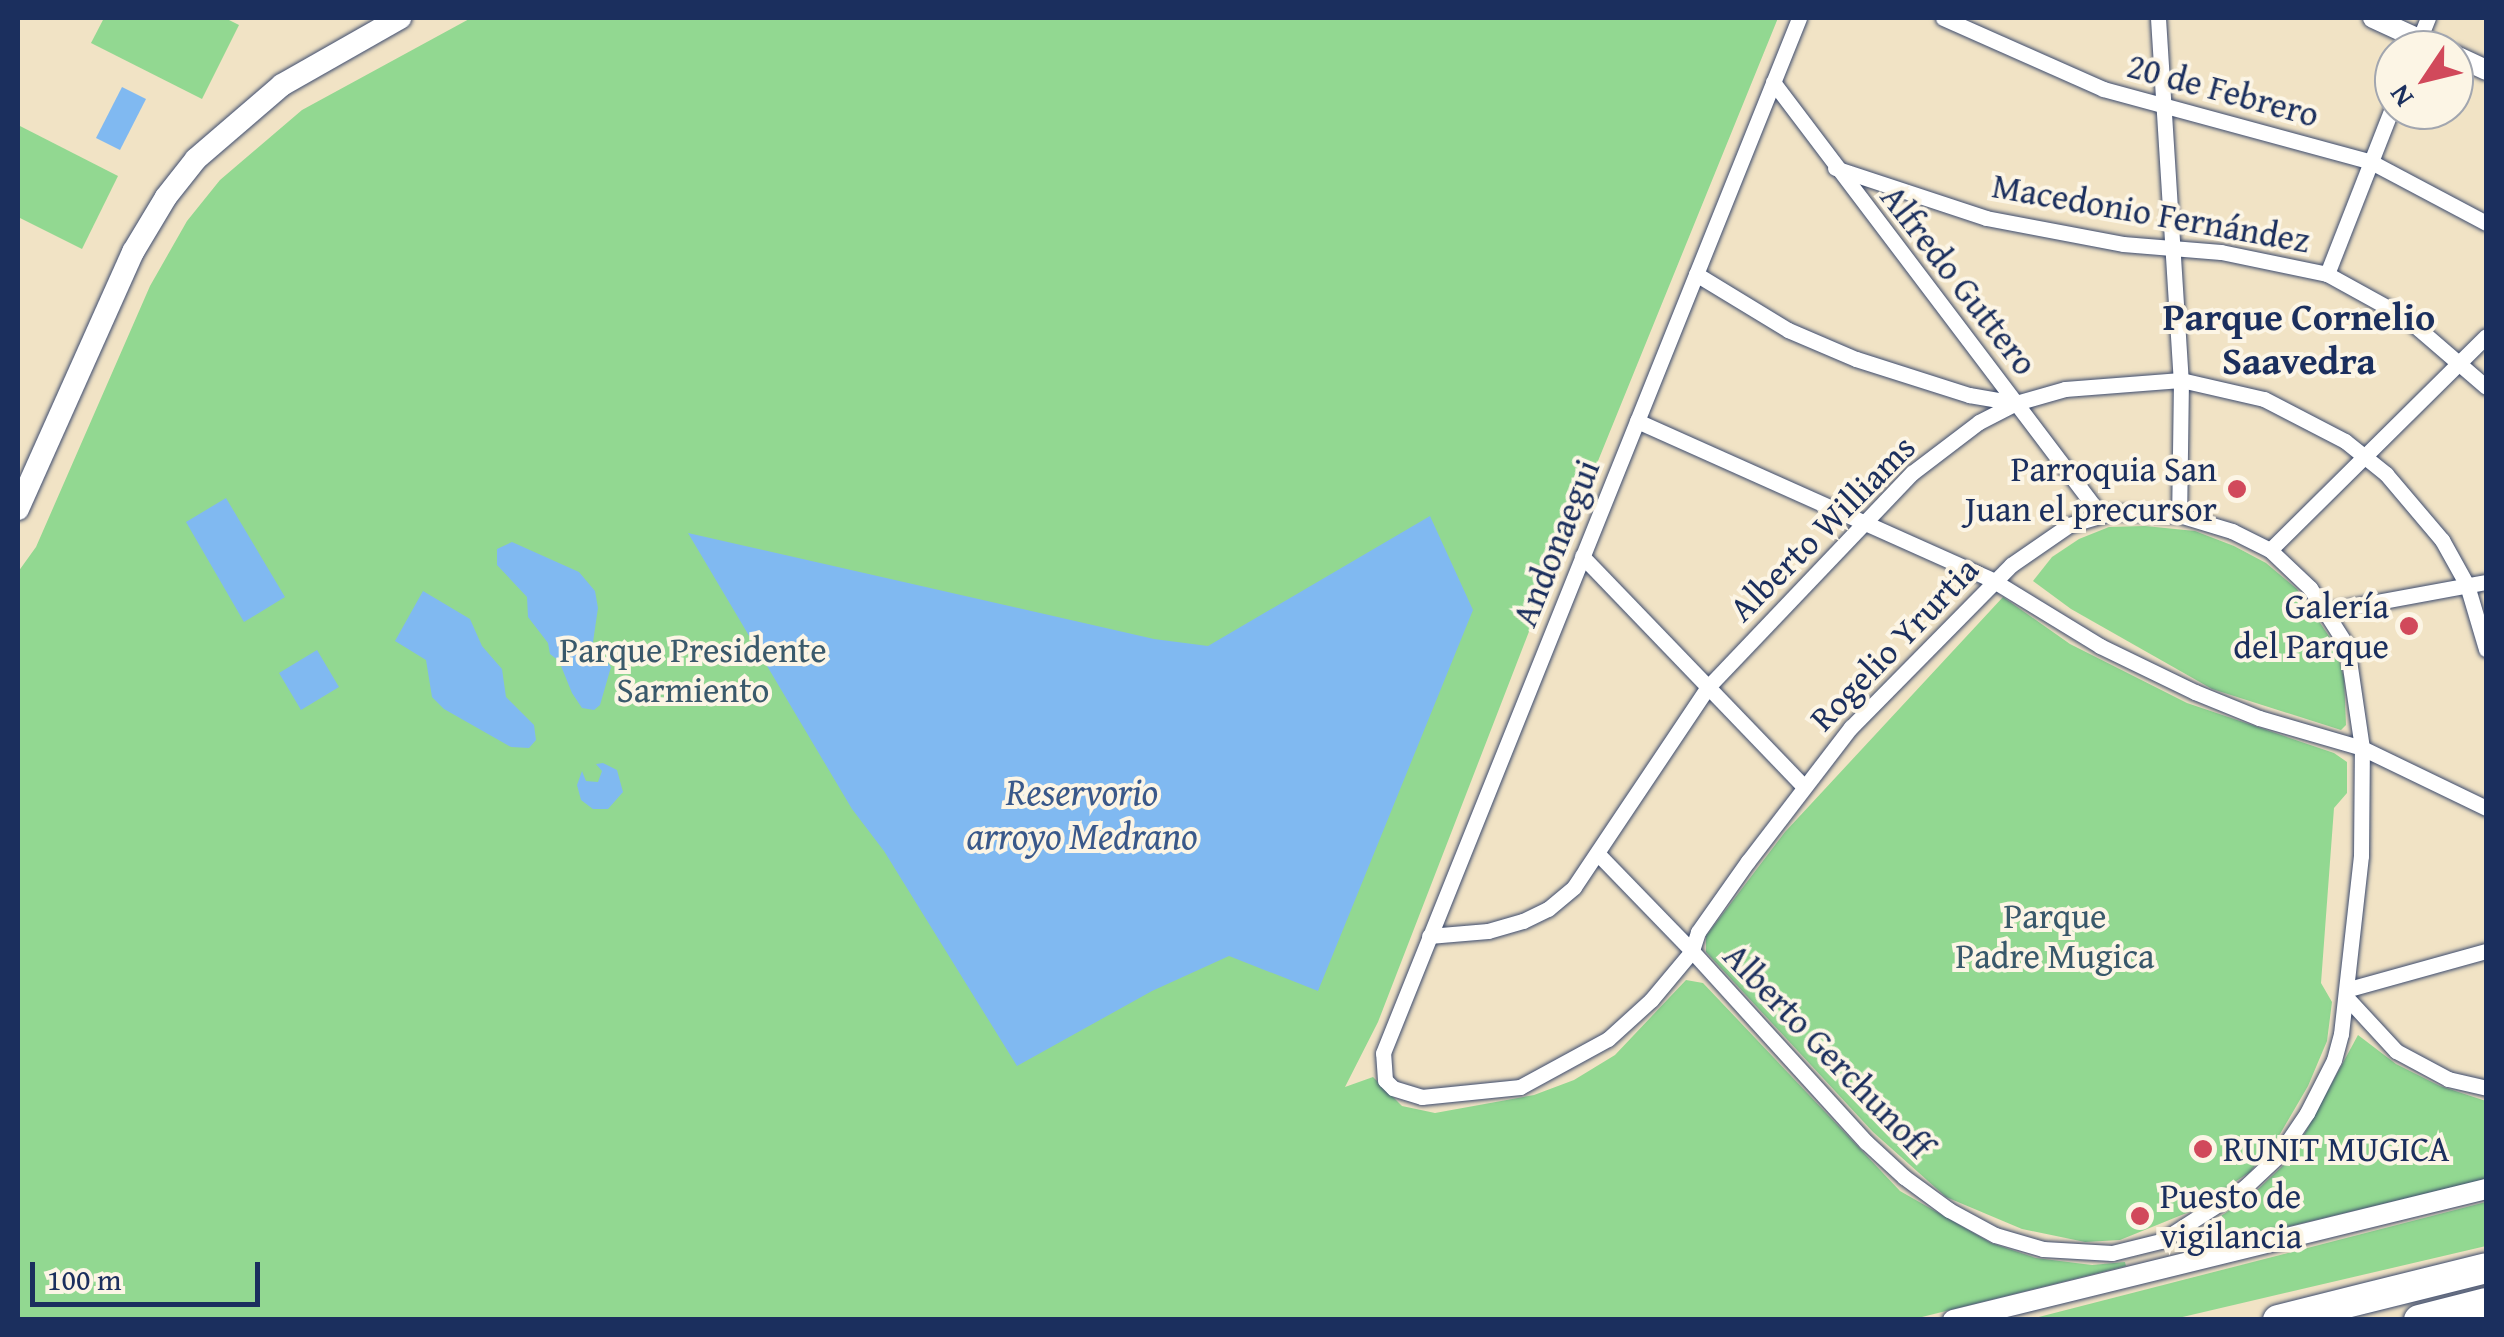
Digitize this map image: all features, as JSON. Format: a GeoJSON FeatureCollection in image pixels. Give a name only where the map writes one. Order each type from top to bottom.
{"type":"FeatureCollection","features":[{"type":"Feature","properties":{"kind":"highway"},"geometry":{"type":"LineString","coordinates":[[2278,1320],[2486,1268]]}},
{"type":"Feature","properties":{"kind":"highway"},"geometry":{"type":"LineString","coordinates":[[2419,1320],[2486,1302]]}},
{"type":"Feature","properties":{"kind":"main road"},"geometry":{"type":"LineString","coordinates":[[18,509],[133,252],[166,197],[196,159],[282,85],[400,18]]}},
{"type":"Feature","properties":{"kind":"street","name":"Andonaegui"},"geometry":{"type":"LineString","coordinates":[[1394,1088],[1381,1070],[1383,1053],[1799,18]]}},
{"type":"Feature","properties":{"kind":"street","name":"20 de Febrero"},"geometry":{"type":"LineString","coordinates":[[1943,18],[2103,89],[2371,162],[2486,223]]}},
{"type":"Feature","properties":{"kind":"street"},"geometry":{"type":"LineString","coordinates":[[2158,18],[2181,380],[2178,515]]}},
{"type":"Feature","properties":{"kind":"street","name":"Alfredo Guttero"},"geometry":{"type":"LineString","coordinates":[[1773,82],[2100,514]]}},
{"type":"Feature","properties":{"kind":"street"},"geometry":{"type":"LineString","coordinates":[[2327,274],[2384,130]]}},
{"type":"Feature","properties":{"kind":"street","name":"Macedonio Fernández"},"geometry":{"type":"LineString","coordinates":[[1835,168],[1986,218],[2123,244],[2277,261],[2327,274],[2405,317],[2486,387]]}},
{"type":"Feature","properties":{"kind":"street"},"geometry":{"type":"LineString","coordinates":[[1696,274],[1788,330],[1856,358],[1970,395],[2016,403]]}},
{"type":"Feature","properties":{"kind":"street"},"geometry":{"type":"LineString","coordinates":[[2270,550],[2486,336]]}},
{"type":"Feature","properties":{"kind":"street","name":"Alberto Williams"},"geometry":{"type":"LineString","coordinates":[[1430,936],[1488,931],[1548,908],[1574,887],[1708,687],[1912,473],[1979,422],[2016,403],[2064,389],[2181,380],[2290,410],[2365,454],[2442,540],[2467,586],[2486,649]]}},
{"type":"Feature","properties":{"kind":"street"},"geometry":{"type":"LineString","coordinates":[[1637,421],[1994,580],[2100,646],[2195,692],[2259,718],[2362,748],[2483,806],[2486,787]]}},
{"type":"Feature","properties":{"kind":"street","name":"Rogelio Yrurtia"},"geometry":{"type":"LineString","coordinates":[[1394,1088],[1422,1097],[1448,1097],[1520,1087],[1608,1039],[1651,1000],[1692,952],[1698,932],[1851,727],[1994,580],[2070,525],[2100,514],[2178,515],[2232,531],[2270,550],[2328,611],[2354,669],[2362,748],[2361,856],[2348,994]]}},
{"type":"Feature","properties":{"kind":"street"},"geometry":{"type":"LineString","coordinates":[[1582,556],[1804,786]]}},
{"type":"Feature","properties":{"kind":"street"},"geometry":{"type":"LineString","coordinates":[[2328,611],[2486,582]]}},
{"type":"Feature","properties":{"kind":"street"},"geometry":{"type":"LineString","coordinates":[[2467,586],[2486,601]]}},
{"type":"Feature","properties":{"kind":"street","name":"Alberto Gerchunoff"},"geometry":{"type":"LineString","coordinates":[[1599,855],[1866,1142],[1949,1210],[1995,1235],[2043,1249],[2112,1253],[2161,1241],[2245,1188],[2278,1156],[2334,1060],[2348,994]]}},
{"type":"Feature","properties":{"kind":"street"},"geometry":{"type":"LineString","coordinates":[[2486,951],[2348,994],[2396,1052],[2448,1079],[2486,1088]]}},
{"type":"Feature","properties":{"kind":"street"},"geometry":{"type":"LineString","coordinates":[[1953,1320],[2486,1189]]}},
{"type":"Feature","properties":{"kind":"street"},"geometry":{"type":"LineString","coordinates":[[2161,1241],[2166,1267]]}},
{"type":"Feature","properties":{"kind":"green space"},"geometry":{"type":"Polygon","coordinates":[[[104,18],[225,18],[239,25],[202,99],[91,43],[104,18]]]}},
{"type":"Feature","properties":{"kind":"green space","name":"Parque Presidente Sarmiento"},"geometry":{"type":"Polygon","coordinates":[[[471,18],[1778,18],[1535,616],[1378,1022],[1345,1087],[1373,1077],[1402,1106],[1435,1113],[1534,1095],[1574,1080],[1615,1055],[1686,980],[1703,983],[1900,1191],[1991,1243],[2036,1258],[2092,1265],[2125,1262],[2126,1266],[1910,1320],[18,1319],[18,572],[36,547],[150,286],[187,221],[220,180],[302,110],[471,18]]]}},
{"type":"Feature","properties":{"kind":"green space"},"geometry":{"type":"Polygon","coordinates":[[[18,125],[118,176],[82,249],[18,217],[18,125]]]}},
{"type":"Feature","properties":{"kind":"green space"},"geometry":{"type":"Polygon","coordinates":[[[2109,527],[2195,531],[2234,546],[2266,563],[2297,589],[2335,645],[2344,678],[2346,725],[2341,730],[2212,689],[2071,609],[2033,581],[2052,557],[2079,539],[2109,527]]]}},
{"type":"Feature","properties":{"kind":"green space","name":"Parque Padre Mugica"},"geometry":{"type":"Polygon","coordinates":[[[2003,597],[2070,644],[2187,703],[2334,753],[2347,762],[2347,793],[2334,808],[2321,983],[2332,1002],[2327,1041],[2308,1086],[2280,1134],[2250,1172],[2189,1212],[2120,1240],[2085,1242],[2022,1229],[1946,1197],[1873,1132],[1706,952],[1706,936],[1785,832],[2003,597]]]}},
{"type":"Feature","properties":{"kind":"green space"},"geometry":{"type":"Polygon","coordinates":[[[2358,1035],[2396,1064],[2440,1086],[2486,1101],[2486,1179],[2190,1250],[2186,1240],[2253,1194],[2292,1157],[2358,1035]]]}},
{"type":"Feature","properties":{"kind":"green space"},"geometry":{"type":"Polygon","coordinates":[[[2486,1202],[2486,1246],[2174,1319],[2031,1319],[2486,1202]]]}},
{"type":"Feature","properties":{"kind":"water"},"geometry":{"type":"Polygon","coordinates":[[[122,87],[146,99],[120,150],[96,138],[122,87]]]}},
{"type":"Feature","properties":{"kind":"water"},"geometry":{"type":"Polygon","coordinates":[[[226,498],[285,597],[244,622],[186,522],[226,498]]]}},
{"type":"Feature","properties":{"kind":"water","name":"Reservorio arroyo Medrano"},"geometry":{"type":"Polygon","coordinates":[[[1430,516],[1473,610],[1318,991],[1229,956],[1152,991],[1017,1066],[884,851],[852,809],[688,533],[1154,639],[1208,646],[1430,516]]]}},
{"type":"Feature","properties":{"kind":"water"},"geometry":{"type":"Polygon","coordinates":[[[512,542],[579,572],[595,591],[598,608],[593,642],[611,667],[600,705],[594,710],[582,708],[559,661],[550,654],[548,643],[528,617],[527,597],[497,565],[497,549],[512,542]]]}},
{"type":"Feature","properties":{"kind":"water"},"geometry":{"type":"Polygon","coordinates":[[[423,591],[470,619],[482,646],[502,669],[506,697],[534,725],[536,740],[529,748],[511,747],[444,709],[432,697],[426,660],[395,641],[423,591]]]}},
{"type":"Feature","properties":{"kind":"water"},"geometry":{"type":"Polygon","coordinates":[[[317,650],[339,687],[301,710],[279,673],[317,650]]]}},
{"type":"Feature","properties":{"kind":"water"},"geometry":{"type":"Polygon","coordinates":[[[596,764],[617,770],[623,792],[608,809],[593,809],[581,800],[577,785],[582,771],[586,781],[598,782],[602,771],[596,764]]]}},
{"type":"Feature","properties":{"kind":"place","name":"Parroquia San Juan el precursor"},"geometry":{"type":"Point","coordinates":[2237,489]}},
{"type":"Feature","properties":{"kind":"place","name":"Galería del Parque"},"geometry":{"type":"Point","coordinates":[2409,626]}},
{"type":"Feature","properties":{"kind":"place","name":"RUNIT MUGICA"},"geometry":{"type":"Point","coordinates":[2203,1149]}},
{"type":"Feature","properties":{"kind":"place","name":"Puesto de vigilancia"},"geometry":{"type":"Point","coordinates":[2140,1216]}},
{"type":"Feature","properties":{"kind":"district","name":"Parque Cornelio Saavedra"},"geometry":{"type":"Point","coordinates":[2299,338]}}]}
